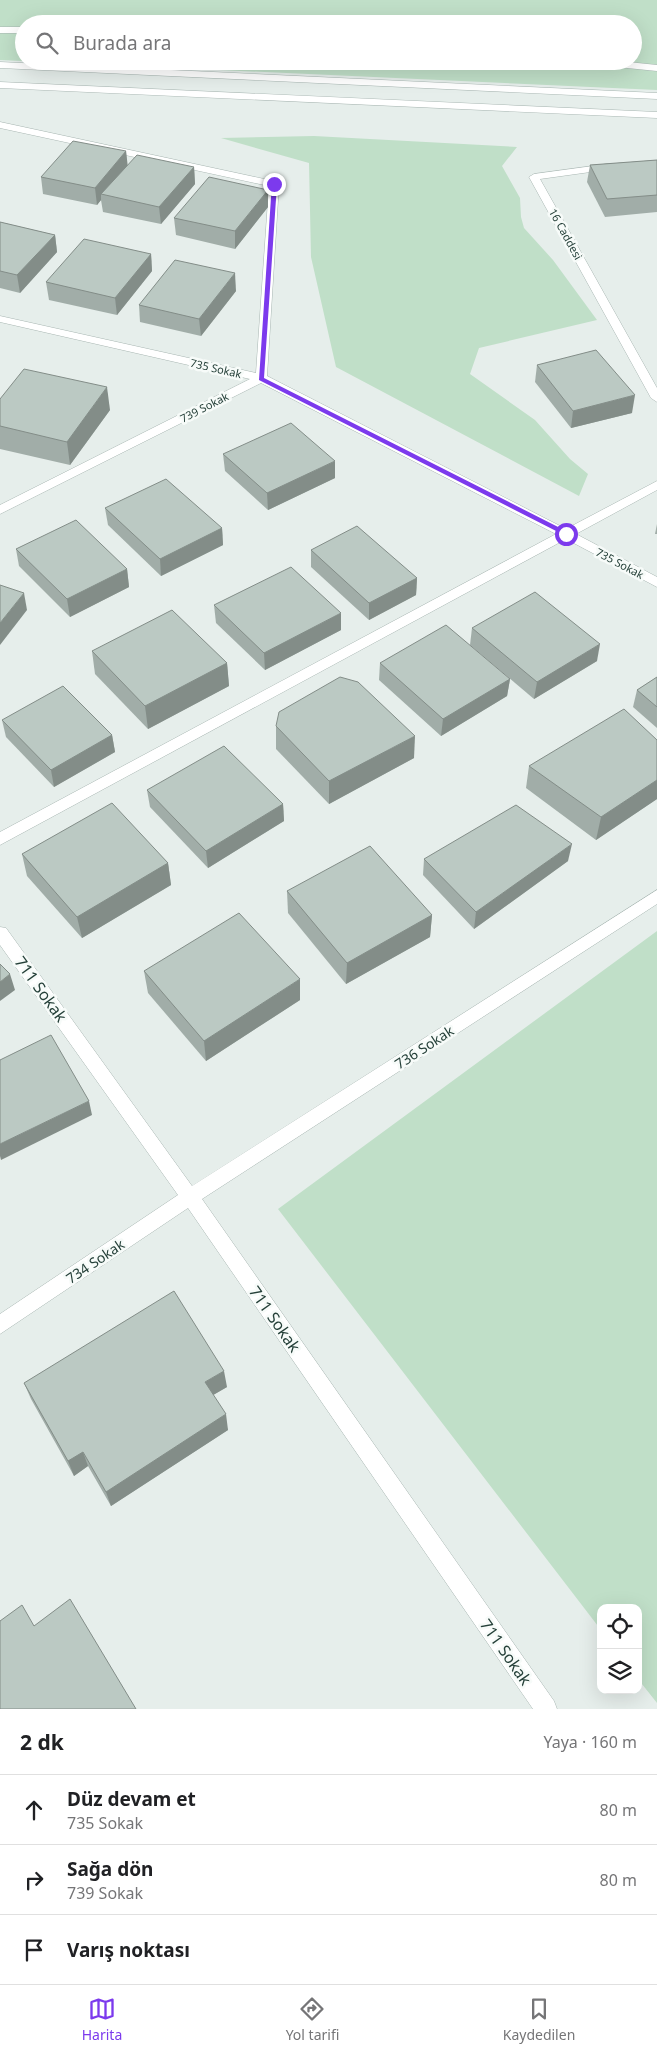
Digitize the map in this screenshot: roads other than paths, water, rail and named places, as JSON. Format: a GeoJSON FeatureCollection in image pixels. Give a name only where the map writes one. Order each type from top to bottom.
{"type":"FeatureCollection","features":[{"type":"Feature","properties":{"kind":"street"},"geometry":{"type":"LineString","coordinates":[[0,30],[15,30]]}},
{"type":"Feature","properties":{"kind":"street"},"geometry":{"type":"LineString","coordinates":[[0,65],[15,66]]}},
{"type":"Feature","properties":{"kind":"street"},"geometry":{"type":"LineString","coordinates":[[642,66],[657,68]]}},
{"type":"Feature","properties":{"kind":"street"},"geometry":{"type":"LineString","coordinates":[[106,70],[657,96]]}},
{"type":"Feature","properties":{"kind":"street"},"geometry":{"type":"LineString","coordinates":[[0,85],[657,115]]}},
{"type":"Feature","properties":{"kind":"street"},"geometry":{"type":"LineString","coordinates":[[0,125],[274,184],[261,378]]}},
{"type":"Feature","properties":{"kind":"street","name":"16 Caddesi"},"geometry":{"type":"LineString","coordinates":[[619,166],[534,178],[657,398]]}},
{"type":"Feature","properties":{"kind":"street","name":"735 Sokak"},"geometry":{"type":"LineString","coordinates":[[0,319],[261,378],[566,534],[657,583]]}},
{"type":"Feature","properties":{"kind":"street","name":"739 Sokak"},"geometry":{"type":"LineString","coordinates":[[0,510],[261,378]]}},
{"type":"Feature","properties":{"kind":"street"},"geometry":{"type":"LineString","coordinates":[[0,839],[657,485]]}},
{"type":"Feature","properties":{"kind":"street","name":"736 Sokak"},"geometry":{"type":"LineString","coordinates":[[190,1197],[657,896]]}},
{"type":"Feature","properties":{"kind":"street","name":"711 Sokak"},"geometry":{"type":"LineString","coordinates":[[0,933],[190,1197],[546,1709]]}},
{"type":"Feature","properties":{"kind":"street","name":"734 Sokak"},"geometry":{"type":"LineString","coordinates":[[0,1325],[190,1197]]}}]}
